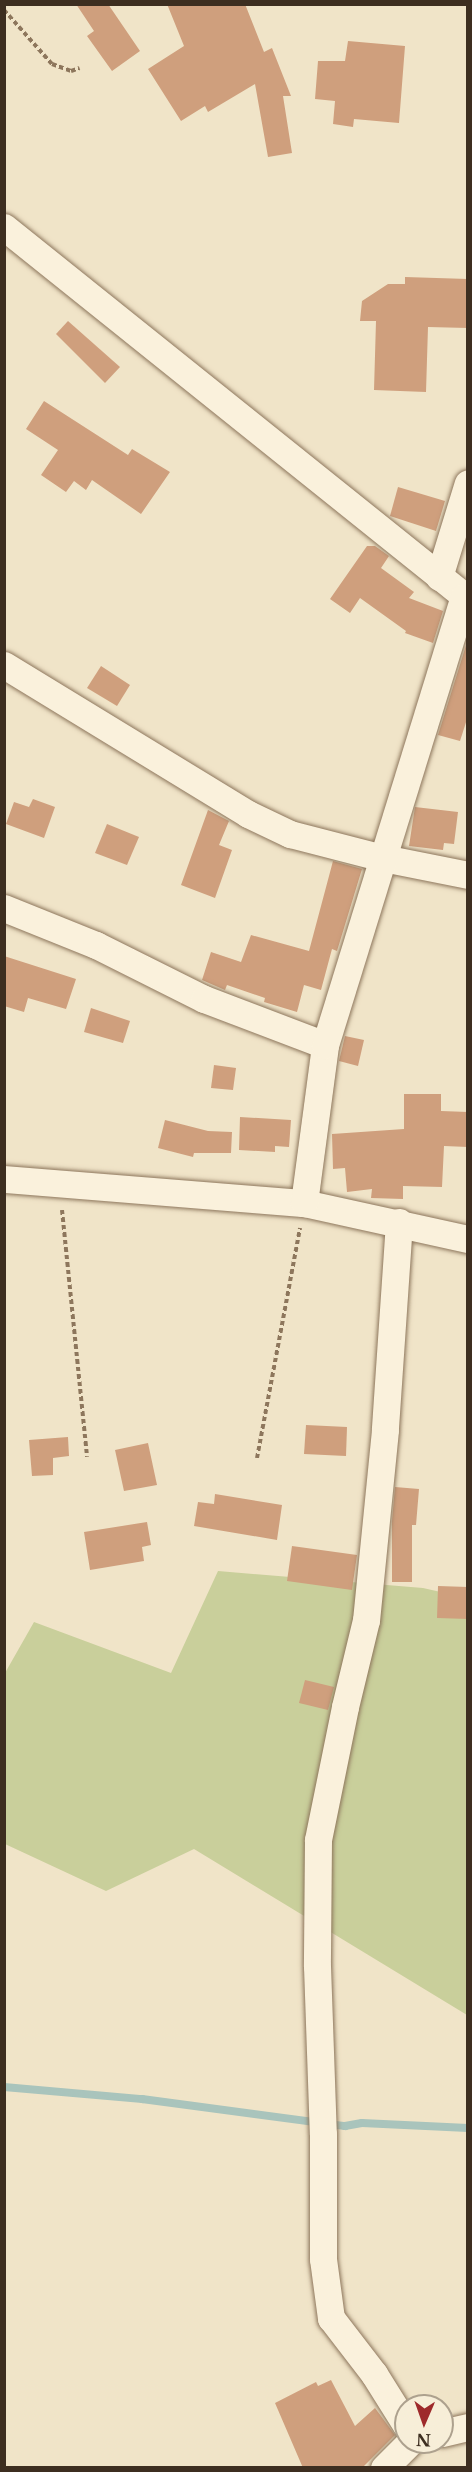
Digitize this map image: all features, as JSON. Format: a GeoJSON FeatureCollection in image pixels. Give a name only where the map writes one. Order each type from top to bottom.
{"type":"FeatureCollection","features":[{"type":"Feature","properties":{"kind":"street"},"geometry":{"type":"LineString","coordinates":[[4,227],[466,598],[324,1045],[304,1203]]}},
{"type":"Feature","properties":{"kind":"street"},"geometry":{"type":"LineString","coordinates":[[439,578],[468,483]]}},
{"type":"Feature","properties":{"kind":"street"},"geometry":{"type":"LineString","coordinates":[[4,665],[248,814],[290,834],[383,858],[468,874]]}},
{"type":"Feature","properties":{"kind":"street"},"geometry":{"type":"LineString","coordinates":[[4,908],[96,945],[204,999],[324,1045]]}},
{"type":"Feature","properties":{"kind":"street"},"geometry":{"type":"LineString","coordinates":[[4,1179],[304,1203],[399,1222],[468,1239]]}},
{"type":"Feature","properties":{"kind":"street"},"geometry":{"type":"LineString","coordinates":[[394,2406],[374,2374],[331,2318],[323,2259],[323,2134],[317,1966],[318,1840],[345,1707],[366,1620],[385,1430],[399,1222]]}},
{"type":"Feature","properties":{"kind":"street"},"geometry":{"type":"LineString","coordinates":[[384,2468],[398,2454]]}},
{"type":"Feature","properties":{"kind":"path"},"geometry":{"type":"LineString","coordinates":[[4,10],[52,64],[71,71],[80,68]]}},
{"type":"Feature","properties":{"kind":"path"},"geometry":{"type":"LineString","coordinates":[[59,1183],[87,1457]]}},
{"type":"Feature","properties":{"kind":"path"},"geometry":{"type":"LineString","coordinates":[[257,1458],[304,1203]]}},
{"type":"Feature","properties":{"kind":"green space"},"geometry":{"type":"Polygon","coordinates":[[[218,1571],[423,1588],[467,1598],[467,2015],[194,1849],[106,1891],[5,1844],[5,1673],[34,1622],[171,1673],[218,1571]]]}},
{"type":"Feature","properties":{"kind":"building"},"geometry":{"type":"Polygon","coordinates":[[[76,4],[108,4],[140,51],[112,71],[87,36],[94,31],[76,4]]]}},
{"type":"Feature","properties":{"kind":"building"},"geometry":{"type":"Polygon","coordinates":[[[167,4],[245,4],[264,52],[272,48],[291,96],[283,96],[292,153],[268,157],[255,84],[208,112],[205,106],[181,121],[148,69],[184,46],[167,4]]]}},
{"type":"Feature","properties":{"kind":"building"},"geometry":{"type":"Polygon","coordinates":[[[348,41],[405,46],[399,123],[354,119],[353,127],[333,124],[335,101],[315,99],[318,61],[345,61],[348,41]]]}},
{"type":"Feature","properties":{"kind":"building"},"geometry":{"type":"Polygon","coordinates":[[[405,277],[468,279],[468,328],[428,327],[426,392],[374,390],[376,321],[360,321],[362,301],[388,284],[405,284],[405,277]]]}},
{"type":"Feature","properties":{"kind":"building"},"geometry":{"type":"Polygon","coordinates":[[[68,321],[120,367],[105,383],[56,334],[68,321]]]}},
{"type":"Feature","properties":{"kind":"building"},"geometry":{"type":"Polygon","coordinates":[[[44,401],[128,455],[132,449],[170,472],[141,514],[92,480],[86,490],[74,481],[66,492],[41,475],[58,450],[26,429],[44,401]]]}},
{"type":"Feature","properties":{"kind":"building"},"geometry":{"type":"Polygon","coordinates":[[[398,487],[445,501],[436,531],[390,516],[398,487]]]}},
{"type":"Feature","properties":{"kind":"building"},"geometry":{"type":"Polygon","coordinates":[[[367,546],[375,546],[389,556],[381,568],[414,592],[409,598],[443,611],[433,643],[405,633],[406,631],[360,598],[350,613],[330,599],[367,546]]]}},
{"type":"Feature","properties":{"kind":"building"},"geometry":{"type":"Polygon","coordinates":[[[468,639],[468,716],[460,741],[438,735],[468,639]]]}},
{"type":"Feature","properties":{"kind":"building"},"geometry":{"type":"Polygon","coordinates":[[[101,666],[130,685],[117,706],[87,688],[101,666]]]}},
{"type":"Feature","properties":{"kind":"building"},"geometry":{"type":"Polygon","coordinates":[[[33,799],[55,807],[44,838],[6,824],[14,802],[29,807],[33,799]]]}},
{"type":"Feature","properties":{"kind":"building"},"geometry":{"type":"Polygon","coordinates":[[[415,807],[458,812],[454,844],[444,843],[443,850],[409,846],[415,807]]]}},
{"type":"Feature","properties":{"kind":"building"},"geometry":{"type":"Polygon","coordinates":[[[208,810],[229,821],[219,845],[232,850],[215,898],[181,885],[208,810]]]}},
{"type":"Feature","properties":{"kind":"building"},"geometry":{"type":"Polygon","coordinates":[[[107,824],[139,837],[127,865],[95,853],[107,824]]]}},
{"type":"Feature","properties":{"kind":"building"},"geometry":{"type":"Polygon","coordinates":[[[333,861],[362,869],[337,951],[332,949],[321,990],[304,985],[297,1012],[264,1002],[265,998],[227,985],[225,990],[202,980],[211,952],[241,962],[251,935],[309,951],[333,861]]]}},
{"type":"Feature","properties":{"kind":"building"},"geometry":{"type":"Polygon","coordinates":[[[4,956],[76,979],[66,1009],[28,998],[24,1012],[4,1006],[4,956]]]}},
{"type":"Feature","properties":{"kind":"building"},"geometry":{"type":"Polygon","coordinates":[[[91,1008],[130,1021],[123,1043],[84,1032],[91,1008]]]}},
{"type":"Feature","properties":{"kind":"building"},"geometry":{"type":"Polygon","coordinates":[[[345,1036],[364,1040],[358,1066],[339,1061],[345,1036]]]}},
{"type":"Feature","properties":{"kind":"building"},"geometry":{"type":"Polygon","coordinates":[[[214,1065],[236,1068],[233,1090],[211,1088],[214,1065]]]}},
{"type":"Feature","properties":{"kind":"building"},"geometry":{"type":"Polygon","coordinates":[[[404,1094],[441,1094],[441,1111],[468,1112],[468,1147],[444,1146],[442,1187],[403,1186],[403,1199],[371,1198],[372,1189],[347,1192],[345,1168],[333,1169],[332,1134],[404,1129],[404,1094]]]}},
{"type":"Feature","properties":{"kind":"building"},"geometry":{"type":"Polygon","coordinates":[[[240,1117],[291,1120],[289,1147],[275,1146],[275,1152],[239,1150],[240,1117]]]}},
{"type":"Feature","properties":{"kind":"building"},"geometry":{"type":"Polygon","coordinates":[[[165,1120],[208,1131],[232,1132],[231,1153],[194,1153],[193,1157],[158,1148],[165,1120]]]}},
{"type":"Feature","properties":{"kind":"building"},"geometry":{"type":"Polygon","coordinates":[[[306,1425],[347,1427],[346,1456],[304,1454],[306,1425]]]}},
{"type":"Feature","properties":{"kind":"building"},"geometry":{"type":"Polygon","coordinates":[[[68,1437],[69,1456],[53,1458],[53,1475],[32,1476],[29,1440],[68,1437]]]}},
{"type":"Feature","properties":{"kind":"building"},"geometry":{"type":"Polygon","coordinates":[[[148,1443],[157,1485],[124,1491],[115,1450],[148,1443]]]}},
{"type":"Feature","properties":{"kind":"building"},"geometry":{"type":"Polygon","coordinates":[[[395,1487],[419,1489],[416,1525],[412,1525],[412,1582],[392,1582],[392,1521],[395,1487]]]}},
{"type":"Feature","properties":{"kind":"building"},"geometry":{"type":"Polygon","coordinates":[[[215,1494],[282,1505],[277,1540],[194,1526],[198,1502],[214,1504],[215,1494]]]}},
{"type":"Feature","properties":{"kind":"building"},"geometry":{"type":"Polygon","coordinates":[[[147,1522],[151,1545],[142,1547],[144,1561],[90,1570],[84,1532],[147,1522]]]}},
{"type":"Feature","properties":{"kind":"building"},"geometry":{"type":"Polygon","coordinates":[[[292,1546],[357,1555],[352,1590],[287,1581],[292,1546]]]}},
{"type":"Feature","properties":{"kind":"building"},"geometry":{"type":"Polygon","coordinates":[[[438,1586],[468,1587],[468,1619],[437,1618],[438,1586]]]}},
{"type":"Feature","properties":{"kind":"building"},"geometry":{"type":"Polygon","coordinates":[[[305,1680],[334,1687],[328,1710],[299,1703],[305,1680]]]}},
{"type":"Feature","properties":{"kind":"building"},"geometry":{"type":"Polygon","coordinates":[[[331,2380],[355,2426],[375,2408],[394,2434],[362,2468],[303,2468],[275,2403],[316,2382],[318,2386],[331,2380]]]}},
{"type":"Feature","properties":{"kind":"waterway"},"geometry":{"type":"LineString","coordinates":[[4,2087],[142,2099],[345,2126],[362,2123],[468,2128]]}}]}
